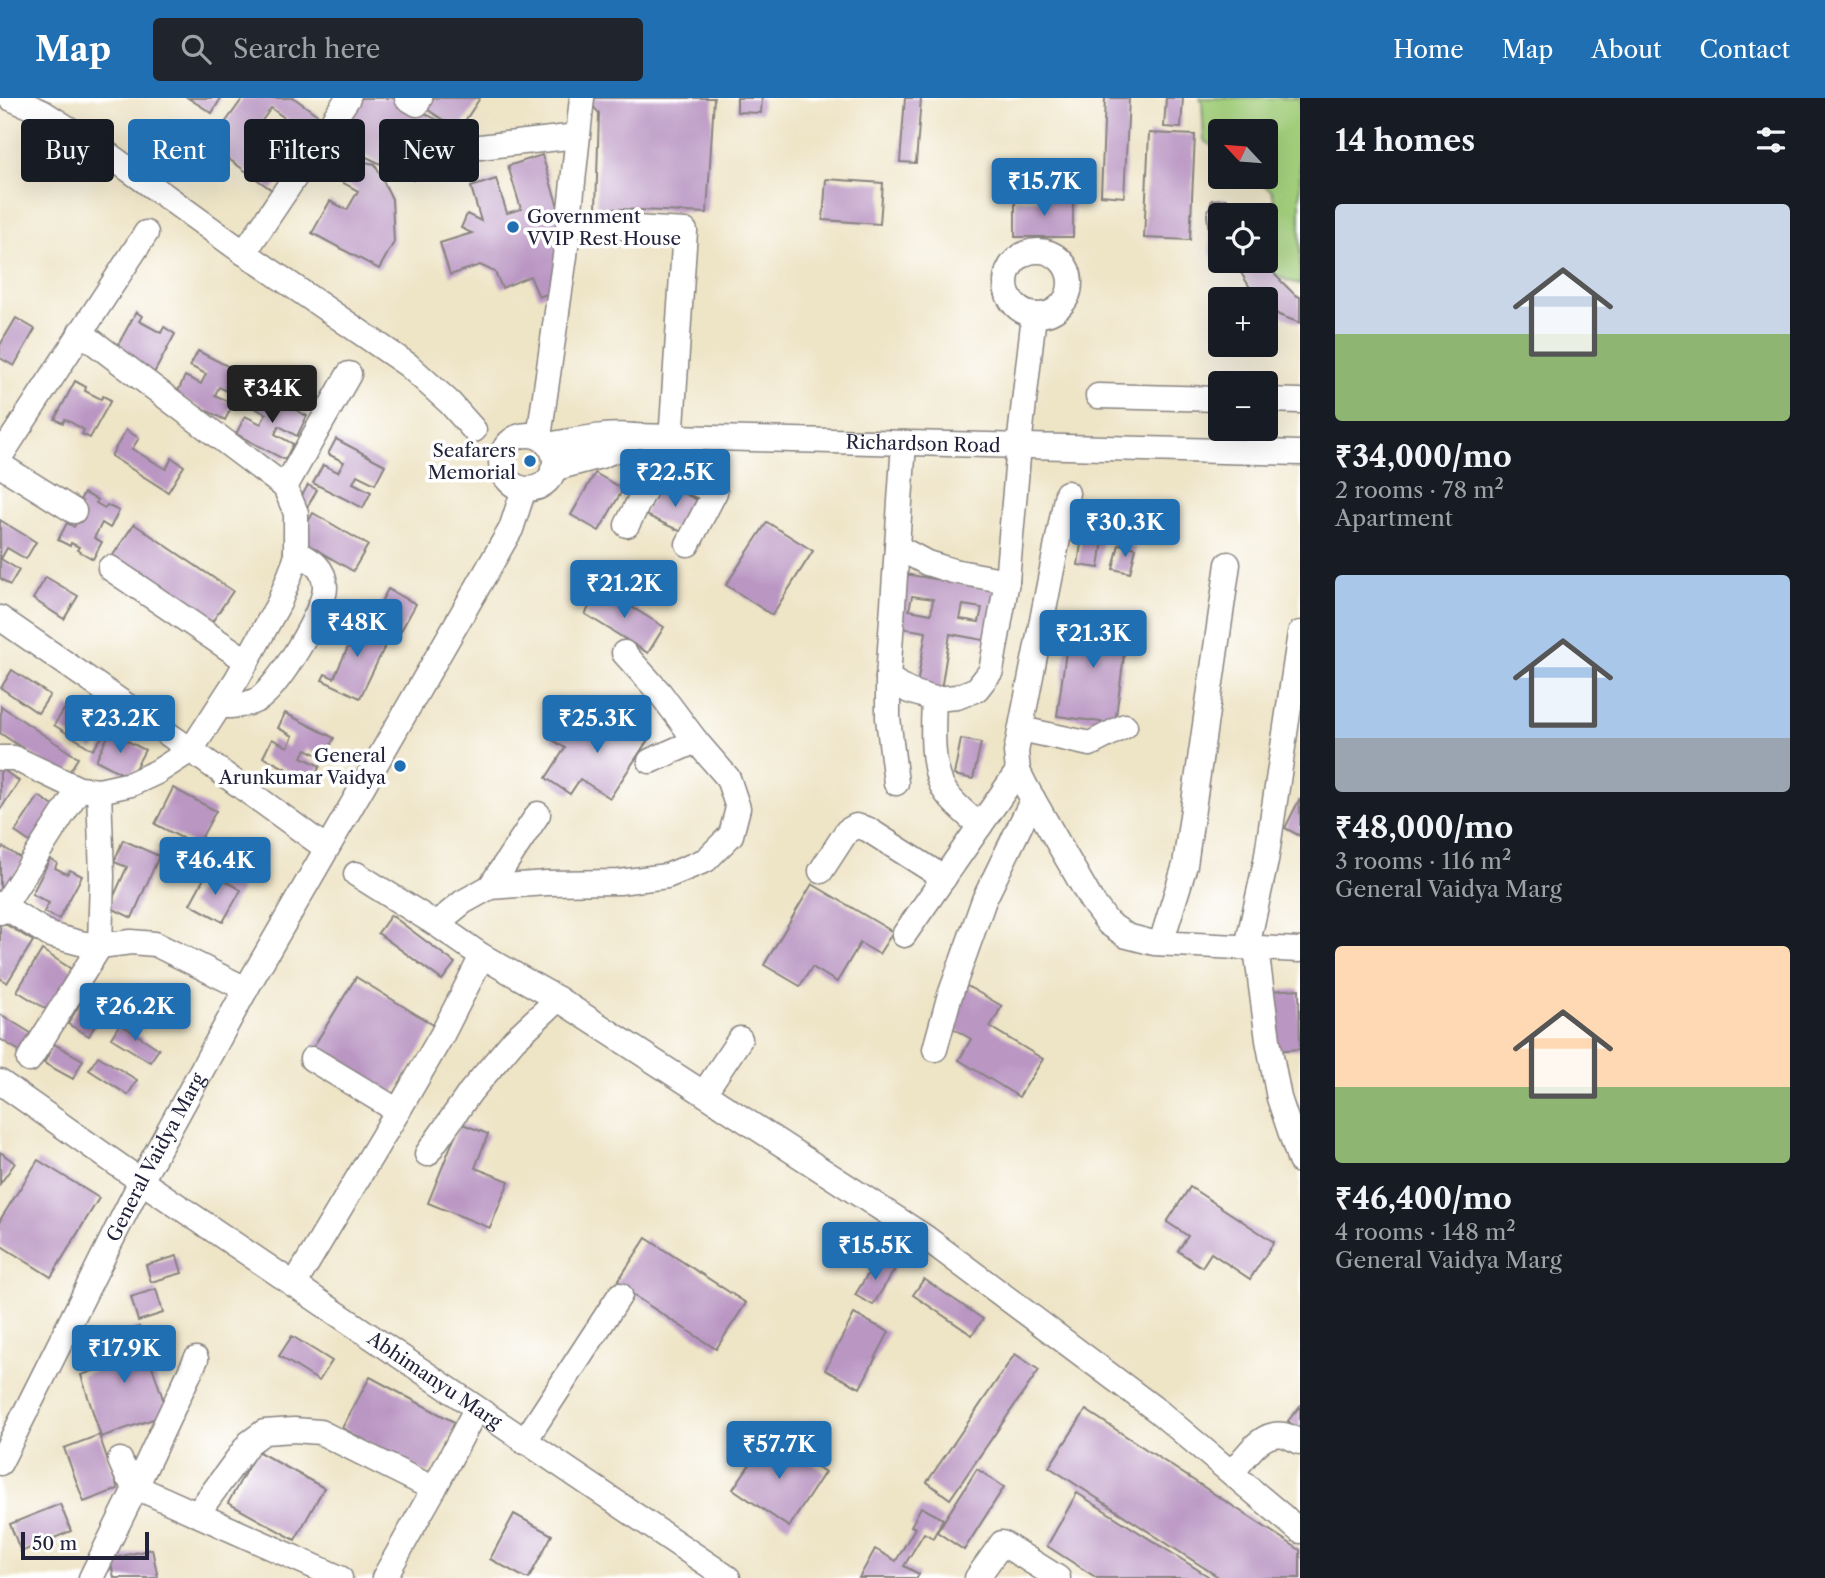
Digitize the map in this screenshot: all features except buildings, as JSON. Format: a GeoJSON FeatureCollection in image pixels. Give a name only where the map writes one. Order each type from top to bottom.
{"type":"FeatureCollection","features":[{"type":"Feature","properties":{"kind":"street"},"geometry":{"type":"LineString","coordinates":[[10,98],[41,112],[102,150],[244,253],[408,365],[450,403],[474,430]]}},
{"type":"Feature","properties":{"kind":"street"},"geometry":{"type":"LineString","coordinates":[[244,253],[348,98]]}},
{"type":"Feature","properties":{"kind":"street"},"geometry":{"type":"LineString","coordinates":[[407,98],[417,104],[420,98]]}},
{"type":"Feature","properties":{"kind":"street"},"geometry":{"type":"LineString","coordinates":[[547,451],[531,435],[516,437],[505,447],[502,454],[505,476],[524,489],[539,486],[550,476],[547,451],[582,98]]}},
{"type":"Feature","properties":{"kind":"street"},"geometry":{"type":"LineString","coordinates":[[480,146],[577,136]]}},
{"type":"Feature","properties":{"kind":"street"},"geometry":{"type":"LineString","coordinates":[[569,224],[685,231],[669,471]]}},
{"type":"Feature","properties":{"kind":"street"},"geometry":{"type":"LineString","coordinates":[[0,457],[146,233]]}},
{"type":"Feature","properties":{"kind":"street"},"geometry":{"type":"LineString","coordinates":[[888,678],[909,691],[934,699],[967,695],[977,689],[991,671],[1007,580],[1034,315]]}},
{"type":"Feature","properties":{"kind":"street"},"geometry":{"type":"LineString","coordinates":[[0,758],[14,758],[89,790],[131,785],[158,772],[191,750],[247,661],[279,603],[296,559],[296,513],[285,487],[80,332]]}},
{"type":"Feature","properties":{"kind":"street"},"geometry":{"type":"LineString","coordinates":[[285,487],[349,374]]}},
{"type":"Feature","properties":{"kind":"street"},"geometry":{"type":"LineString","coordinates":[[1098,397],[1208,399]]}},
{"type":"Feature","properties":{"kind":"street"},"geometry":{"type":"LineString","coordinates":[[1278,400],[1300,401]]}},
{"type":"Feature","properties":{"kind":"street","name":"Richardson Road"},"geometry":{"type":"LineString","coordinates":[[547,451],[600,456],[620,448],[634,436],[1300,453]]}},
{"type":"Feature","properties":{"kind":"street"},"geometry":{"type":"LineString","coordinates":[[896,783],[888,718],[888,678],[904,443]]}},
{"type":"Feature","properties":{"kind":"street"},"geometry":{"type":"LineString","coordinates":[[0,465],[74,511]]}},
{"type":"Feature","properties":{"kind":"street"},"geometry":{"type":"LineString","coordinates":[[627,525],[657,466],[715,492],[688,544]]}},
{"type":"Feature","properties":{"kind":"street","name":"General Vaidya Marg"},"geometry":{"type":"LineString","coordinates":[[0,1463],[141,1181],[326,848],[511,529],[524,489]]}},
{"type":"Feature","properties":{"kind":"street"},"geometry":{"type":"LineString","coordinates":[[1067,494],[1016,752],[1018,771],[1091,900],[1108,923],[1127,936],[1154,943],[1300,950]]}},
{"type":"Feature","properties":{"kind":"street"},"geometry":{"type":"LineString","coordinates":[[897,547],[927,563],[953,571],[1007,580]]}},
{"type":"Feature","properties":{"kind":"street"},"geometry":{"type":"LineString","coordinates":[[220,706],[242,706],[257,700],[275,684],[302,642],[319,608],[325,588],[323,576],[318,566],[296,552]]}},
{"type":"Feature","properties":{"kind":"street"},"geometry":{"type":"LineString","coordinates":[[1161,943],[1185,865],[1228,564]]}},
{"type":"Feature","properties":{"kind":"street"},"geometry":{"type":"LineString","coordinates":[[110,568],[247,661]]}},
{"type":"Feature","properties":{"kind":"street"},"geometry":{"type":"LineString","coordinates":[[0,618],[191,750],[326,848]]}},
{"type":"Feature","properties":{"kind":"street"},"geometry":{"type":"LineString","coordinates":[[1300,633],[1251,948],[1279,1098],[1300,1161]]}},
{"type":"Feature","properties":{"kind":"street"},"geometry":{"type":"LineString","coordinates":[[436,924],[463,902],[490,887],[619,882],[667,876],[706,860],[731,835],[738,808],[728,778],[624,653]]}},
{"type":"Feature","properties":{"kind":"street"},"geometry":{"type":"LineString","coordinates":[[934,699],[933,743],[939,777],[949,797],[980,826]]}},
{"type":"Feature","properties":{"kind":"street"},"geometry":{"type":"LineString","coordinates":[[1021,729],[1090,744],[1125,726]]}},
{"type":"Feature","properties":{"kind":"street"},"geometry":{"type":"LineString","coordinates":[[650,761],[696,741]]}},
{"type":"Feature","properties":{"kind":"street"},"geometry":{"type":"LineString","coordinates":[[904,935],[1018,771]]}},
{"type":"Feature","properties":{"kind":"street"},"geometry":{"type":"LineString","coordinates":[[89,790],[1,907],[50,935],[80,943],[100,946],[155,944],[246,989]]}},
{"type":"Feature","properties":{"kind":"street"},"geometry":{"type":"LineString","coordinates":[[29,1059],[100,946],[103,876],[89,790]]}},
{"type":"Feature","properties":{"kind":"street"},"geometry":{"type":"LineString","coordinates":[[935,1049],[948,998],[984,900],[1033,799]]}},
{"type":"Feature","properties":{"kind":"street"},"geometry":{"type":"LineString","coordinates":[[490,887],[538,814]]}},
{"type":"Feature","properties":{"kind":"street"},"geometry":{"type":"LineString","coordinates":[[821,871],[847,831],[856,826],[867,829],[944,878]]}},
{"type":"Feature","properties":{"kind":"street"},"geometry":{"type":"LineString","coordinates":[[356,873],[482,956],[558,999],[925,1237],[1159,1412],[1300,1531]]}},
{"type":"Feature","properties":{"kind":"street"},"geometry":{"type":"LineString","coordinates":[[294,1285],[442,1035],[482,956]]}},
{"type":"Feature","properties":{"kind":"street"},"geometry":{"type":"LineString","coordinates":[[426,1154],[471,1091],[514,1040],[558,999]]}},
{"type":"Feature","properties":{"kind":"street"},"geometry":{"type":"LineString","coordinates":[[704,1093],[740,1039]]}},
{"type":"Feature","properties":{"kind":"street"},"geometry":{"type":"LineString","coordinates":[[312,1059],[398,1111]]}},
{"type":"Feature","properties":{"kind":"street","name":"Abhimanyu Marg"},"geometry":{"type":"LineString","coordinates":[[0,1082],[524,1442],[728,1578]]}},
{"type":"Feature","properties":{"kind":"street"},"geometry":{"type":"LineString","coordinates":[[524,1442],[620,1295]]}},
{"type":"Feature","properties":{"kind":"street"},"geometry":{"type":"LineString","coordinates":[[91,1578],[197,1359]]}},
{"type":"Feature","properties":{"kind":"street"},"geometry":{"type":"LineString","coordinates":[[384,1578],[476,1409]]}},
{"type":"Feature","properties":{"kind":"street"},"geometry":{"type":"LineString","coordinates":[[197,1514],[248,1443],[264,1432],[320,1432],[434,1489]]}},
{"type":"Feature","properties":{"kind":"street"},"geometry":{"type":"LineString","coordinates":[[1232,1473],[1258,1443],[1272,1435],[1284,1434],[1300,1442]]}},
{"type":"Feature","properties":{"kind":"street"},"geometry":{"type":"LineString","coordinates":[[120,1460],[127,1476],[136,1487],[340,1578]]}},
{"type":"Feature","properties":{"kind":"street"},"geometry":{"type":"LineString","coordinates":[[977,1578],[1002,1543],[1058,1578]]}},
{"type":"Feature","properties":{"kind":"green space"},"geometry":{"type":"Polygon","coordinates":[[[1200,98],[1300,98],[1300,284],[1273,273],[1278,273],[1279,217],[1278,203],[1275,203],[1269,189],[1278,189],[1278,119],[1208,119],[1208,143],[1204,140],[1200,98]]]}},
{"type":"Feature","properties":{"kind":"place","name":"Government VVIP Rest House"},"geometry":{"type":"Point","coordinates":[513,227]}},
{"type":"Feature","properties":{"kind":"place","name":"Seafarers Memorial"},"geometry":{"type":"Point","coordinates":[530,461]}},
{"type":"Feature","properties":{"kind":"place","name":"General Arunkumar Vaidya"},"geometry":{"type":"Point","coordinates":[400,766]}}]}
